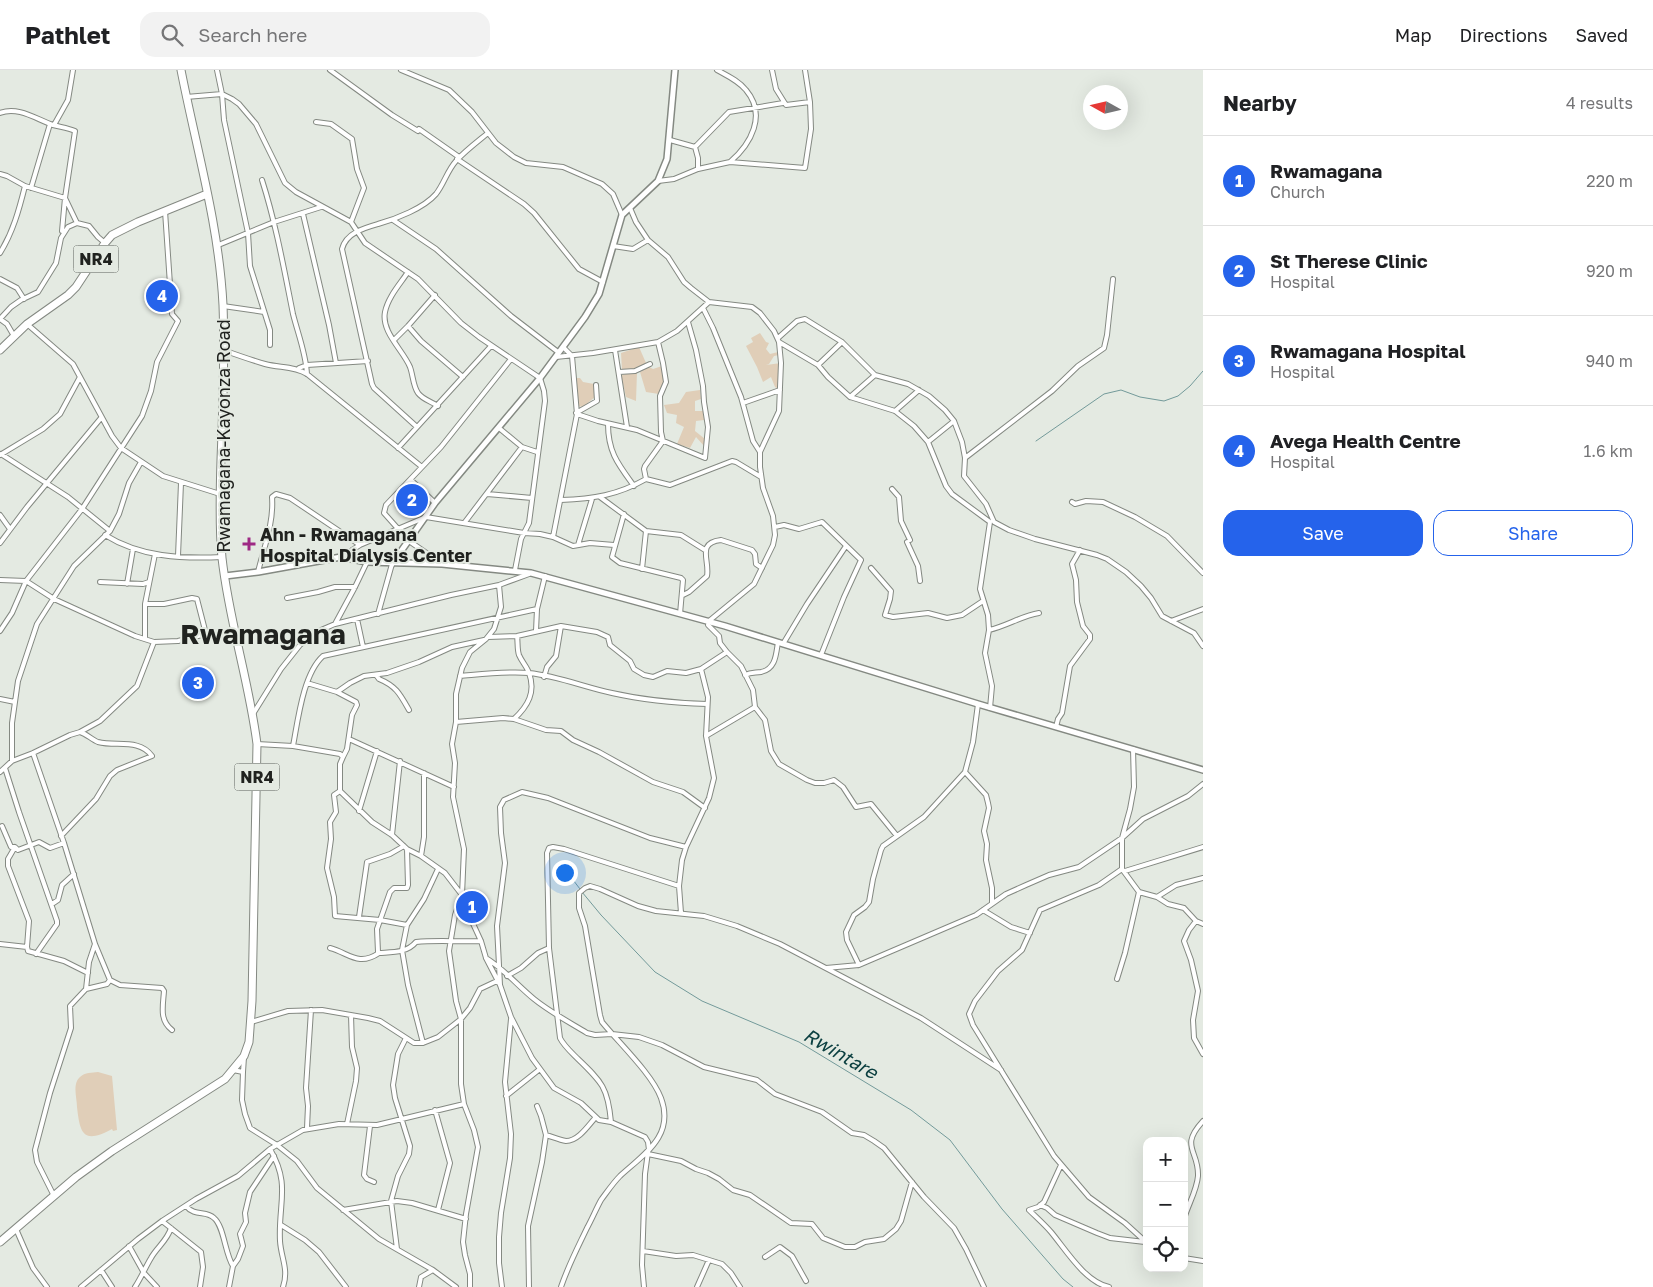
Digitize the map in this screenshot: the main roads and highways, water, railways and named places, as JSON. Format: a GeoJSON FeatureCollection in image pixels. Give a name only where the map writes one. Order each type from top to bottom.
{"type":"FeatureCollection","features":[{"type":"Feature","properties":{"kind":"highway","name":"NR4"},"geometry":{"type":"LineString","coordinates":[[0,350],[27,324],[68,295],[76,287],[105,243],[118,231],[208,194],[181,70]]}},
{"type":"Feature","properties":{"kind":"highway","name":"Rwamagana-Kayonza Road"},"geometry":{"type":"LineString","coordinates":[[0,1242],[112,1150],[225,1079],[244,1056],[249,1042],[257,822],[257,744],[253,714],[236,637],[222,557],[220,494],[223,306],[208,194]]}},
{"type":"Feature","properties":{"kind":"main road"},"geometry":{"type":"LineString","coordinates":[[392,564],[435,503],[540,378],[585,317],[599,294],[622,215],[658,181],[664,171],[670,140],[676,70]]}},
{"type":"Feature","properties":{"kind":"main road"},"geometry":{"type":"LineString","coordinates":[[225,576],[341,558],[366,562],[442,564],[531,573],[752,634],[990,708],[1203,770]]}},
{"type":"Feature","properties":{"kind":"waterway"},"geometry":{"type":"LineString","coordinates":[[1036,441],[1104,394],[1121,390],[1140,397],[1164,401],[1178,396],[1203,371]]}},
{"type":"Feature","properties":{"kind":"waterway","name":"Rwintare"},"geometry":{"type":"LineString","coordinates":[[570,876],[580,889]]}},
{"type":"Feature","properties":{"kind":"waterway","name":"Rwintare"},"geometry":{"type":"LineString","coordinates":[[582,892],[655,972],[702,1001],[799,1042],[911,1110],[950,1140],[1002,1209],[1063,1279],[1073,1287]]}},
{"type":"Feature","properties":{"kind":"place","name":"Avega Health Centre"},"geometry":{"type":"Point","coordinates":[162,296]}},
{"type":"Feature","properties":{"kind":"place","name":"St Therese Clinic"},"geometry":{"type":"Point","coordinates":[412,500]}},
{"type":"Feature","properties":{"kind":"place","name":"Ahn - Rwamagana Hospital Dialysis Center"},"geometry":{"type":"Point","coordinates":[249,544]}},
{"type":"Feature","properties":{"kind":"place","name":"Rwamagana Hospital"},"geometry":{"type":"Point","coordinates":[198,683]}},
{"type":"Feature","properties":{"kind":"place","name":"Rwamagana"},"geometry":{"type":"Point","coordinates":[472,907]}},
{"type":"Feature","properties":{"kind":"district","name":"Rwamagana"},"geometry":{"type":"Point","coordinates":[263,633]}}]}
